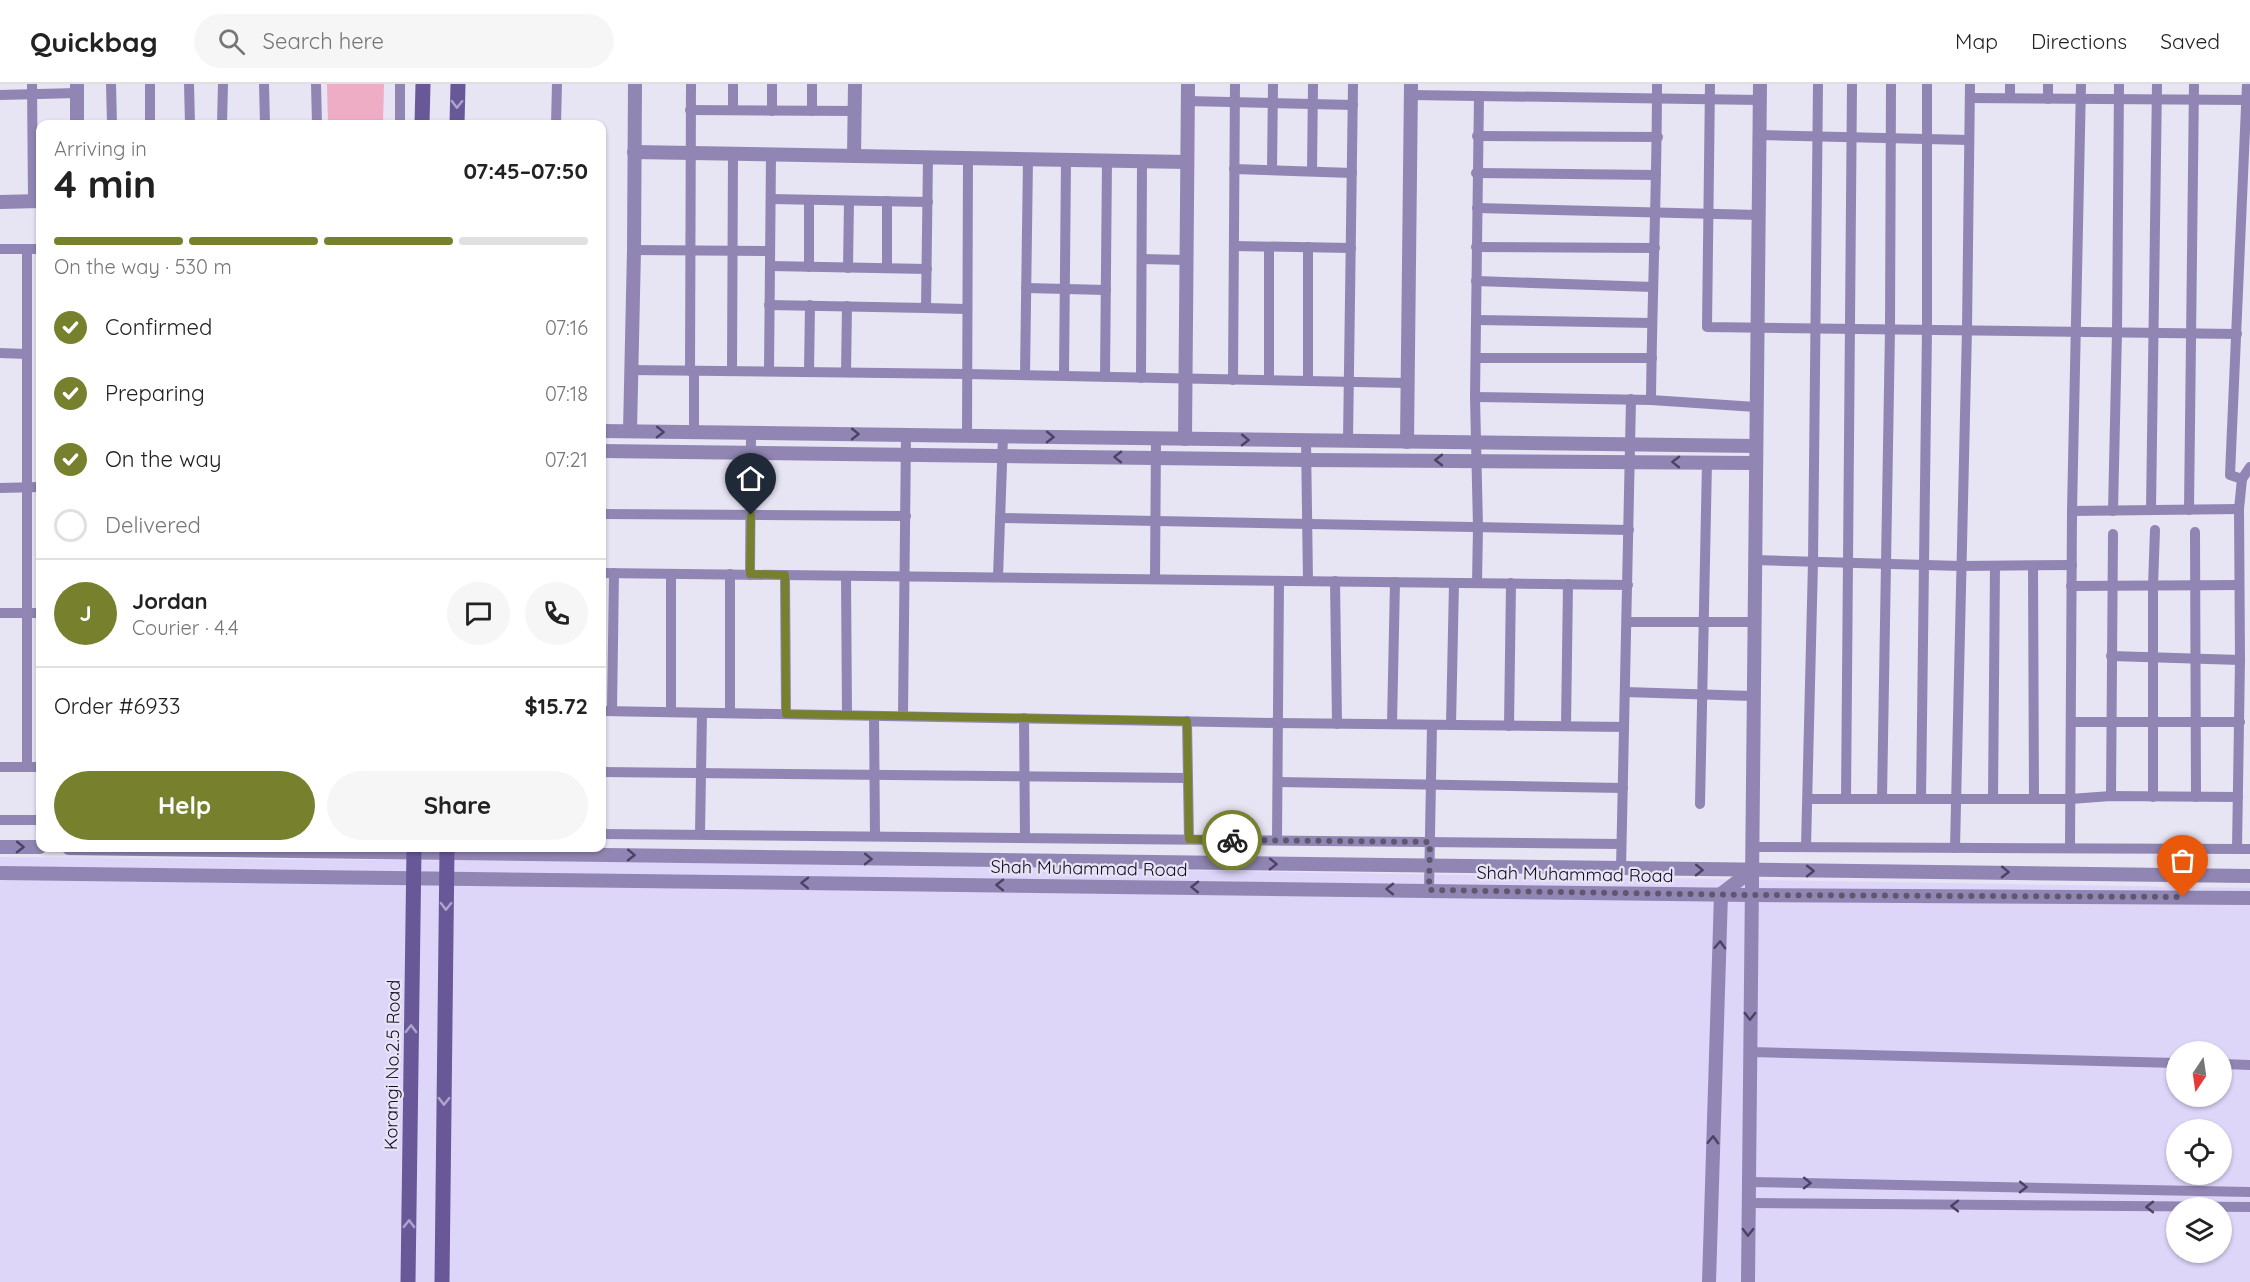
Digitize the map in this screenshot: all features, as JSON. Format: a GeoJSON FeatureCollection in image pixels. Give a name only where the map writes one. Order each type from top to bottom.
{"type":"FeatureCollection","features":[{"type":"Feature","properties":{"kind":"main road"},"geometry":{"type":"LineString","coordinates":[[422,120],[423,84]]}},
{"type":"Feature","properties":{"kind":"main road"},"geometry":{"type":"LineString","coordinates":[[457,120],[458,84]]}},
{"type":"Feature","properties":{"kind":"main road","name":"Korangi No.2.5 Road"},"geometry":{"type":"LineString","coordinates":[[408,1282],[413,852]]}},
{"type":"Feature","properties":{"kind":"main road"},"geometry":{"type":"LineString","coordinates":[[442,1282],[447,852]]}},
{"type":"Feature","properties":{"kind":"street"},"geometry":{"type":"LineString","coordinates":[[111,84],[112,120]]}},
{"type":"Feature","properties":{"kind":"street"},"geometry":{"type":"LineString","coordinates":[[150,84],[150,120]]}},
{"type":"Feature","properties":{"kind":"street"},"geometry":{"type":"LineString","coordinates":[[189,84],[190,120]]}},
{"type":"Feature","properties":{"kind":"street"},"geometry":{"type":"LineString","coordinates":[[222,120],[223,84]]}},
{"type":"Feature","properties":{"kind":"street"},"geometry":{"type":"LineString","coordinates":[[264,84],[265,120]]}},
{"type":"Feature","properties":{"kind":"street"},"geometry":{"type":"LineString","coordinates":[[316,84],[317,120]]}},
{"type":"Feature","properties":{"kind":"street"},"geometry":{"type":"LineString","coordinates":[[400,84],[400,120]]}},
{"type":"Feature","properties":{"kind":"street"},"geometry":{"type":"LineString","coordinates":[[556,120],[557,84]]}},
{"type":"Feature","properties":{"kind":"street"},"geometry":{"type":"LineString","coordinates":[[630,431],[635,84]]}},
{"type":"Feature","properties":{"kind":"street"},"geometry":{"type":"LineString","coordinates":[[691,84],[689,250],[694,432]]}},
{"type":"Feature","properties":{"kind":"street"},"geometry":{"type":"LineString","coordinates":[[733,84],[733,110]]}},
{"type":"Feature","properties":{"kind":"street"},"geometry":{"type":"LineString","coordinates":[[772,84],[772,111]]}},
{"type":"Feature","properties":{"kind":"street"},"geometry":{"type":"LineString","coordinates":[[812,84],[812,111]]}},
{"type":"Feature","properties":{"kind":"street"},"geometry":{"type":"LineString","coordinates":[[854,156],[855,84]]}},
{"type":"Feature","properties":{"kind":"street"},"geometry":{"type":"LineString","coordinates":[[1185,439],[1188,84]]}},
{"type":"Feature","properties":{"kind":"street"},"geometry":{"type":"LineString","coordinates":[[1233,380],[1235,84]]}},
{"type":"Feature","properties":{"kind":"street"},"geometry":{"type":"LineString","coordinates":[[1272,170],[1273,84]]}},
{"type":"Feature","properties":{"kind":"street"},"geometry":{"type":"LineString","coordinates":[[1312,171],[1313,84]]}},
{"type":"Feature","properties":{"kind":"street"},"geometry":{"type":"LineString","coordinates":[[1348,441],[1353,84]]}},
{"type":"Feature","properties":{"kind":"street"},"geometry":{"type":"LineString","coordinates":[[1652,400],[1654,213],[1658,136],[1657,84]]}},
{"type":"Feature","properties":{"kind":"street"},"geometry":{"type":"LineString","coordinates":[[1710,84],[1707,327],[2237,334]]}},
{"type":"Feature","properties":{"kind":"street"},"geometry":{"type":"LineString","coordinates":[[1748,1282],[1750,895],[1760,84]]}},
{"type":"Feature","properties":{"kind":"street"},"geometry":{"type":"LineString","coordinates":[[1806,847],[1813,562],[1818,84]]}},
{"type":"Feature","properties":{"kind":"street"},"geometry":{"type":"LineString","coordinates":[[1846,799],[1852,84]]}},
{"type":"Feature","properties":{"kind":"street"},"geometry":{"type":"LineString","coordinates":[[1882,800],[1890,329],[1891,84]]}},
{"type":"Feature","properties":{"kind":"street"},"geometry":{"type":"LineString","coordinates":[[1921,799],[1927,329],[1927,84]]}},
{"type":"Feature","properties":{"kind":"street"},"geometry":{"type":"LineString","coordinates":[[1955,848],[1967,329],[1970,84]]}},
{"type":"Feature","properties":{"kind":"street"},"geometry":{"type":"LineString","coordinates":[[2010,84],[2010,98]]}},
{"type":"Feature","properties":{"kind":"street"},"geometry":{"type":"LineString","coordinates":[[2048,84],[2048,99]]}},
{"type":"Feature","properties":{"kind":"street"},"geometry":{"type":"LineString","coordinates":[[2070,848],[2072,511],[2081,84]]}},
{"type":"Feature","properties":{"kind":"street"},"geometry":{"type":"LineString","coordinates":[[2113,511],[2119,84]]}},
{"type":"Feature","properties":{"kind":"street"},"geometry":{"type":"LineString","coordinates":[[2151,510],[2157,84]]}},
{"type":"Feature","properties":{"kind":"street"},"geometry":{"type":"LineString","coordinates":[[2189,510],[2193,333],[2194,84]]}},
{"type":"Feature","properties":{"kind":"street"},"geometry":{"type":"LineString","coordinates":[[2242,479],[2230,475],[2237,334],[2245,259],[2247,84]]}},
{"type":"Feature","properties":{"kind":"street"},"geometry":{"type":"LineString","coordinates":[[0,95],[32,89],[77,88],[77,120]]}},
{"type":"Feature","properties":{"kind":"street"},"geometry":{"type":"LineString","coordinates":[[32,89],[36,179]]}},
{"type":"Feature","properties":{"kind":"street"},"geometry":{"type":"LineString","coordinates":[[1407,442],[1411,89],[1479,96],[1760,100]]}},
{"type":"Feature","properties":{"kind":"street"},"geometry":{"type":"LineString","coordinates":[[1477,583],[1475,397],[1476,172],[1479,96]]}},
{"type":"Feature","properties":{"kind":"street"},"geometry":{"type":"LineString","coordinates":[[1970,98],[2194,100],[2248,106]]}},
{"type":"Feature","properties":{"kind":"street"},"geometry":{"type":"LineString","coordinates":[[1188,101],[1353,105]]}},
{"type":"Feature","properties":{"kind":"street"},"geometry":{"type":"LineString","coordinates":[[690,110],[855,111]]}},
{"type":"Feature","properties":{"kind":"street"},"geometry":{"type":"LineString","coordinates":[[1760,135],[1969,140]]}},
{"type":"Feature","properties":{"kind":"street"},"geometry":{"type":"LineString","coordinates":[[1477,136],[1658,136]]}},
{"type":"Feature","properties":{"kind":"street"},"geometry":{"type":"LineString","coordinates":[[634,152],[1187,162]]}},
{"type":"Feature","properties":{"kind":"street"},"geometry":{"type":"LineString","coordinates":[[732,371],[733,154]]}},
{"type":"Feature","properties":{"kind":"street"},"geometry":{"type":"LineString","coordinates":[[769,371],[771,155]]}},
{"type":"Feature","properties":{"kind":"street"},"geometry":{"type":"LineString","coordinates":[[926,308],[928,157]]}},
{"type":"Feature","properties":{"kind":"street"},"geometry":{"type":"LineString","coordinates":[[967,436],[968,158]]}},
{"type":"Feature","properties":{"kind":"street"},"geometry":{"type":"LineString","coordinates":[[1025,375],[1028,159]]}},
{"type":"Feature","properties":{"kind":"street"},"geometry":{"type":"LineString","coordinates":[[1064,376],[1066,160]]}},
{"type":"Feature","properties":{"kind":"street"},"geometry":{"type":"LineString","coordinates":[[1105,377],[1107,161]]}},
{"type":"Feature","properties":{"kind":"street"},"geometry":{"type":"LineString","coordinates":[[1141,378],[1143,161]]}},
{"type":"Feature","properties":{"kind":"street"},"geometry":{"type":"LineString","coordinates":[[1234,169],[1352,173]]}},
{"type":"Feature","properties":{"kind":"street"},"geometry":{"type":"LineString","coordinates":[[1476,172],[1656,175]]}},
{"type":"Feature","properties":{"kind":"street"},"geometry":{"type":"LineString","coordinates":[[771,199],[928,202]]}},
{"type":"Feature","properties":{"kind":"street"},"geometry":{"type":"LineString","coordinates":[[809,200],[809,267]]}},
{"type":"Feature","properties":{"kind":"street"},"geometry":{"type":"LineString","coordinates":[[0,202],[36,201]]}},
{"type":"Feature","properties":{"kind":"street"},"geometry":{"type":"LineString","coordinates":[[848,268],[849,201]]}},
{"type":"Feature","properties":{"kind":"street"},"geometry":{"type":"LineString","coordinates":[[887,201],[887,268]]}},
{"type":"Feature","properties":{"kind":"street"},"geometry":{"type":"LineString","coordinates":[[1477,208],[1759,215]]}},
{"type":"Feature","properties":{"kind":"street"},"geometry":{"type":"LineString","coordinates":[[1234,246],[1351,248]]}},
{"type":"Feature","properties":{"kind":"street"},"geometry":{"type":"LineString","coordinates":[[1269,247],[1269,380]]}},
{"type":"Feature","properties":{"kind":"street"},"geometry":{"type":"LineString","coordinates":[[1308,247],[1308,381]]}},
{"type":"Feature","properties":{"kind":"street"},"geometry":{"type":"LineString","coordinates":[[1476,247],[1655,248]]}},
{"type":"Feature","properties":{"kind":"street"},"geometry":{"type":"LineString","coordinates":[[0,249],[36,249]]}},
{"type":"Feature","properties":{"kind":"street"},"geometry":{"type":"LineString","coordinates":[[27,249],[27,767]]}},
{"type":"Feature","properties":{"kind":"street"},"geometry":{"type":"LineString","coordinates":[[634,250],[770,251]]}},
{"type":"Feature","properties":{"kind":"street"},"geometry":{"type":"LineString","coordinates":[[1142,259],[1186,260]]}},
{"type":"Feature","properties":{"kind":"street"},"geometry":{"type":"LineString","coordinates":[[770,267],[927,269]]}},
{"type":"Feature","properties":{"kind":"street"},"geometry":{"type":"LineString","coordinates":[[1476,281],[1653,287]]}},
{"type":"Feature","properties":{"kind":"street"},"geometry":{"type":"LineString","coordinates":[[1026,288],[1106,290]]}},
{"type":"Feature","properties":{"kind":"street"},"geometry":{"type":"LineString","coordinates":[[770,304],[966,309]]}},
{"type":"Feature","properties":{"kind":"street"},"geometry":{"type":"LineString","coordinates":[[809,371],[810,305]]}},
{"type":"Feature","properties":{"kind":"street"},"geometry":{"type":"LineString","coordinates":[[846,372],[847,306]]}},
{"type":"Feature","properties":{"kind":"street"},"geometry":{"type":"LineString","coordinates":[[1476,320],[1652,323]]}},
{"type":"Feature","properties":{"kind":"street"},"geometry":{"type":"LineString","coordinates":[[0,353],[27,354]]}},
{"type":"Feature","properties":{"kind":"street"},"geometry":{"type":"LineString","coordinates":[[1476,358],[1652,358]]}},
{"type":"Feature","properties":{"kind":"street"},"geometry":{"type":"LineString","coordinates":[[630,370],[809,371],[1406,383]]}},
{"type":"Feature","properties":{"kind":"street"},"geometry":{"type":"LineString","coordinates":[[1475,397],[1631,399],[1756,407]]}},
{"type":"Feature","properties":{"kind":"street"},"geometry":{"type":"LineString","coordinates":[[1621,869],[1631,399]]}},
{"type":"Feature","properties":{"kind":"street"},"geometry":{"type":"LineString","coordinates":[[606,431],[1756,446]]}},
{"type":"Feature","properties":{"kind":"street"},"geometry":{"type":"LineString","coordinates":[[750,574],[751,433]]}},
{"type":"Feature","properties":{"kind":"street"},"geometry":{"type":"LineString","coordinates":[[903,716],[906,435]]}},
{"type":"Feature","properties":{"kind":"street"},"geometry":{"type":"LineString","coordinates":[[999,577],[1003,436]]}},
{"type":"Feature","properties":{"kind":"street"},"geometry":{"type":"LineString","coordinates":[[1155,579],[1156,439]]}},
{"type":"Feature","properties":{"kind":"street"},"geometry":{"type":"LineString","coordinates":[[1306,441],[1308,581]]}},
{"type":"Feature","properties":{"kind":"street"},"geometry":{"type":"LineString","coordinates":[[606,451],[1755,463]]}},
{"type":"Feature","properties":{"kind":"street"},"geometry":{"type":"LineString","coordinates":[[1700,804],[1707,462]]}},
{"type":"Feature","properties":{"kind":"street"},"geometry":{"type":"LineString","coordinates":[[2237,849],[2240,660],[2244,612],[2238,585],[2239,509],[2242,479],[2250,467]]}},
{"type":"Feature","properties":{"kind":"street"},"geometry":{"type":"LineString","coordinates":[[0,488],[36,487]]}},
{"type":"Feature","properties":{"kind":"street"},"geometry":{"type":"LineString","coordinates":[[2072,511],[2239,509]]}},
{"type":"Feature","properties":{"kind":"street"},"geometry":{"type":"LineString","coordinates":[[606,514],[906,516]]}},
{"type":"Feature","properties":{"kind":"street"},"geometry":{"type":"LineString","coordinates":[[1000,518],[1629,530]]}},
{"type":"Feature","properties":{"kind":"street"},"geometry":{"type":"LineString","coordinates":[[2153,796],[2155,530]]}},
{"type":"Feature","properties":{"kind":"street"},"geometry":{"type":"LineString","coordinates":[[2195,532],[2196,797]]}},
{"type":"Feature","properties":{"kind":"street"},"geometry":{"type":"LineString","coordinates":[[2111,796],[2113,534]]}},
{"type":"Feature","properties":{"kind":"street"},"geometry":{"type":"LineString","coordinates":[[1754,560],[1960,566],[2072,565]]}},
{"type":"Feature","properties":{"kind":"street"},"geometry":{"type":"LineString","coordinates":[[1994,799],[1995,566]]}},
{"type":"Feature","properties":{"kind":"street"},"geometry":{"type":"LineString","coordinates":[[2033,566],[2034,799]]}},
{"type":"Feature","properties":{"kind":"street"},"geometry":{"type":"LineString","coordinates":[[606,573],[1628,585]]}},
{"type":"Feature","properties":{"kind":"street"},"geometry":{"type":"LineString","coordinates":[[614,573],[607,711],[1624,727]]}},
{"type":"Feature","properties":{"kind":"street"},"geometry":{"type":"LineString","coordinates":[[671,574],[671,712]]}},
{"type":"Feature","properties":{"kind":"street"},"geometry":{"type":"LineString","coordinates":[[730,574],[730,713]]}},
{"type":"Feature","properties":{"kind":"street"},"geometry":{"type":"LineString","coordinates":[[785,575],[786,714]]}},
{"type":"Feature","properties":{"kind":"street"},"geometry":{"type":"LineString","coordinates":[[846,576],[847,715]]}},
{"type":"Feature","properties":{"kind":"street"},"geometry":{"type":"LineString","coordinates":[[1277,840],[1279,581]]}},
{"type":"Feature","properties":{"kind":"street"},"geometry":{"type":"LineString","coordinates":[[1335,581],[1337,724]]}},
{"type":"Feature","properties":{"kind":"street"},"geometry":{"type":"LineString","coordinates":[[1392,724],[1395,582]]}},
{"type":"Feature","properties":{"kind":"street"},"geometry":{"type":"LineString","coordinates":[[1451,725],[1454,583]]}},
{"type":"Feature","properties":{"kind":"street"},"geometry":{"type":"LineString","coordinates":[[1509,726],[1511,584]]}},
{"type":"Feature","properties":{"kind":"street"},"geometry":{"type":"LineString","coordinates":[[1566,726],[1568,584]]}},
{"type":"Feature","properties":{"kind":"street"},"geometry":{"type":"LineString","coordinates":[[2072,586],[2238,585]]}},
{"type":"Feature","properties":{"kind":"street"},"geometry":{"type":"LineString","coordinates":[[0,613],[36,613]]}},
{"type":"Feature","properties":{"kind":"street"},"geometry":{"type":"LineString","coordinates":[[1627,622],[1753,622]]}},
{"type":"Feature","properties":{"kind":"street"},"geometry":{"type":"LineString","coordinates":[[2111,656],[2240,660]]}},
{"type":"Feature","properties":{"kind":"street"},"geometry":{"type":"LineString","coordinates":[[1625,692],[1752,696]]}},
{"type":"Feature","properties":{"kind":"street"},"geometry":{"type":"LineString","coordinates":[[700,834],[702,713]]}},
{"type":"Feature","properties":{"kind":"street"},"geometry":{"type":"LineString","coordinates":[[874,716],[875,836]]}},
{"type":"Feature","properties":{"kind":"street"},"geometry":{"type":"LineString","coordinates":[[1024,718],[1025,838]]}},
{"type":"Feature","properties":{"kind":"street"},"geometry":{"type":"LineString","coordinates":[[1187,721],[1189,839]]}},
{"type":"Feature","properties":{"kind":"street"},"geometry":{"type":"LineString","coordinates":[[2071,722],[2240,722]]}},
{"type":"Feature","properties":{"kind":"street"},"geometry":{"type":"LineString","coordinates":[[1429,890],[1432,725]]}},
{"type":"Feature","properties":{"kind":"street"},"geometry":{"type":"LineString","coordinates":[[0,767],[36,767]]}},
{"type":"Feature","properties":{"kind":"street"},"geometry":{"type":"LineString","coordinates":[[606,772],[1188,778]]}},
{"type":"Feature","properties":{"kind":"street"},"geometry":{"type":"LineString","coordinates":[[1278,782],[1623,788]]}},
{"type":"Feature","properties":{"kind":"street"},"geometry":{"type":"LineString","coordinates":[[1808,799],[2238,797]]}},
{"type":"Feature","properties":{"kind":"street"},"geometry":{"type":"LineString","coordinates":[[0,820],[36,820]]}},
{"type":"Feature","properties":{"kind":"street"},"geometry":{"type":"LineString","coordinates":[[606,834],[1621,844]]}},
{"type":"Feature","properties":{"kind":"street"},"geometry":{"type":"LineString","coordinates":[[0,847],[36,847]]}},
{"type":"Feature","properties":{"kind":"street"},"geometry":{"type":"LineString","coordinates":[[1751,847],[2250,849]]}},
{"type":"Feature","properties":{"kind":"street","name":"Shah Muhammad Road"},"geometry":{"type":"LineString","coordinates":[[555,852],[1040,861],[2250,876]]}},
{"type":"Feature","properties":{"kind":"street"},"geometry":{"type":"LineString","coordinates":[[1040,861],[1041,886]]}},
{"type":"Feature","properties":{"kind":"street"},"geometry":{"type":"LineString","coordinates":[[1709,1282],[1721,894],[1751,871]]}},
{"type":"Feature","properties":{"kind":"street","name":"Shah Muhammad Road"},"geometry":{"type":"LineString","coordinates":[[0,873],[1750,895],[2250,898]]}},
{"type":"Feature","properties":{"kind":"street"},"geometry":{"type":"LineString","coordinates":[[1750,1052],[2166,1063]]}},
{"type":"Feature","properties":{"kind":"street"},"geometry":{"type":"LineString","coordinates":[[2232,1064],[2250,1065]]}},
{"type":"Feature","properties":{"kind":"street"},"geometry":{"type":"LineString","coordinates":[[1749,1182],[2250,1192]]}},
{"type":"Feature","properties":{"kind":"street"},"geometry":{"type":"LineString","coordinates":[[1867,1184],[1868,1205]]}},
{"type":"Feature","properties":{"kind":"street"},"geometry":{"type":"LineString","coordinates":[[2097,1189],[2097,1206]]}},
{"type":"Feature","properties":{"kind":"street"},"geometry":{"type":"LineString","coordinates":[[1749,1203],[2250,1207]]}},
{"type":"Feature","properties":{"kind":"shaded area"},"geometry":{"type":"Polygon","coordinates":[[[327,84],[384,84],[383,120],[328,120],[327,84]]]}},
{"type":"Feature","properties":{"kind":"shaded area"},"geometry":{"type":"Polygon","coordinates":[[[0,857],[675,862],[2250,888],[2250,1282],[0,1282],[0,857]]]}},
{"type":"Feature","properties":{"kind":"way so far"},"geometry":{"type":"LineString","coordinates":[[1232,840],[1430,842],[1429,890],[1750,895],[2183,897]]}},
{"type":"Feature","properties":{"kind":"route"},"geometry":{"type":"LineString","coordinates":[[751,515],[750,574],[785,575],[786,714],[1187,721],[1189,839],[1232,840]]}}]}
